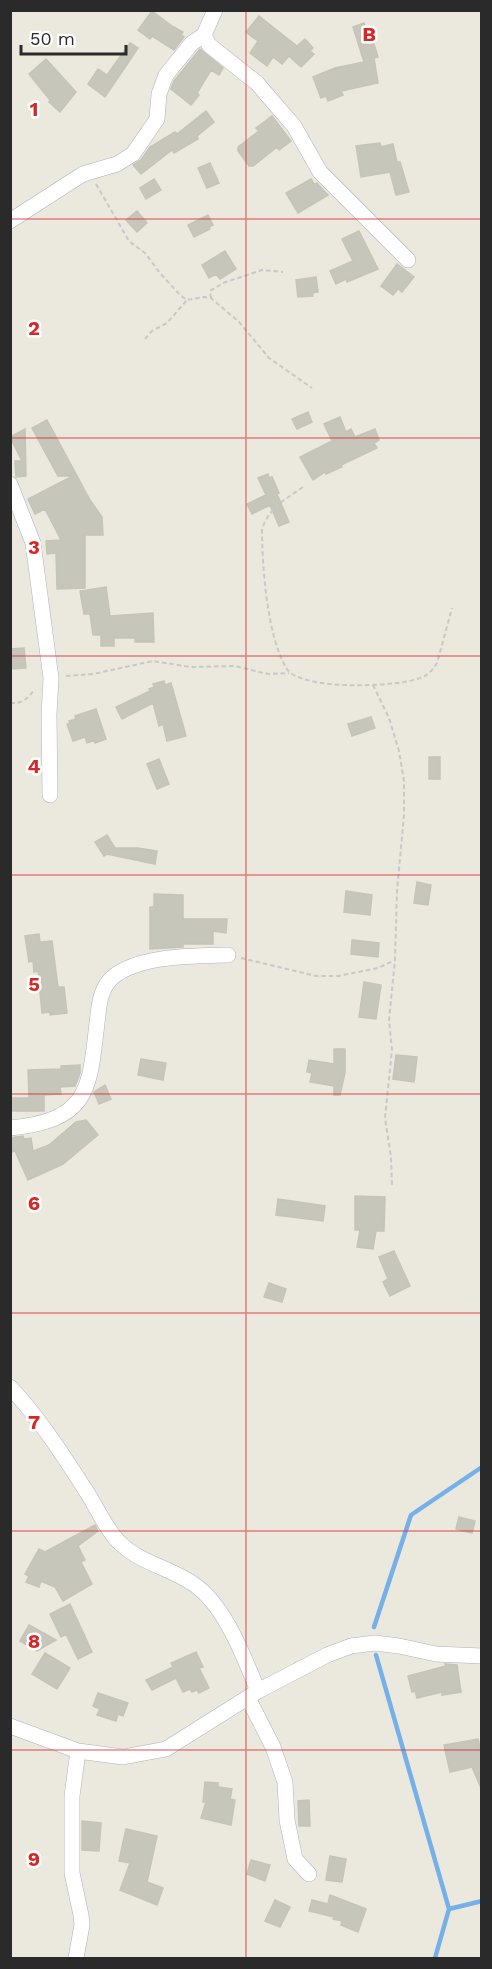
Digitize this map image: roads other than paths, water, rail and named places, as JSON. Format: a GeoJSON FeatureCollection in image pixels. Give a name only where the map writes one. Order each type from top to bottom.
{"type":"FeatureCollection","features":[{"type":"Feature","properties":{"kind":"street"},"geometry":{"type":"LineString","coordinates":[[10,221],[83,174],[117,164],[133,154],[157,118],[159,94],[166,75],[192,43],[204,35],[215,10]]}},
{"type":"Feature","properties":{"kind":"street"},"geometry":{"type":"LineString","coordinates":[[204,35],[209,45],[257,83],[294,126],[320,172],[408,260]]}},
{"type":"Feature","properties":{"kind":"street"},"geometry":{"type":"LineString","coordinates":[[10,484],[33,543],[51,680],[50,795]]}},
{"type":"Feature","properties":{"kind":"street"},"geometry":{"type":"LineString","coordinates":[[10,1128],[43,1123],[61,1116],[74,1107],[84,1094],[90,1077],[100,997],[111,978],[131,966],[190,957],[228,955]]}},
{"type":"Feature","properties":{"kind":"street"},"geometry":{"type":"LineString","coordinates":[[10,1387],[23,1401],[119,1543],[138,1557],[193,1583],[208,1596],[225,1622],[285,1782],[287,1820],[295,1858],[309,1874]]}},
{"type":"Feature","properties":{"kind":"street"},"geometry":{"type":"LineString","coordinates":[[10,1726],[78,1751],[123,1757],[166,1749],[253,1694],[327,1655],[351,1646],[375,1643],[436,1654],[482,1656]]}},
{"type":"Feature","properties":{"kind":"street"},"geometry":{"type":"LineString","coordinates":[[76,1959],[82,1925],[72,1873],[72,1796],[78,1751]]}},
{"type":"Feature","properties":{"kind":"waterway"},"geometry":{"type":"LineString","coordinates":[[374,1627],[411,1515],[482,1467]]}},
{"type":"Feature","properties":{"kind":"waterway"},"geometry":{"type":"LineString","coordinates":[[376,1655],[449,1909]]}},
{"type":"Feature","properties":{"kind":"waterway"},"geometry":{"type":"LineString","coordinates":[[435,1958],[449,1909],[482,1901]]}}]}
